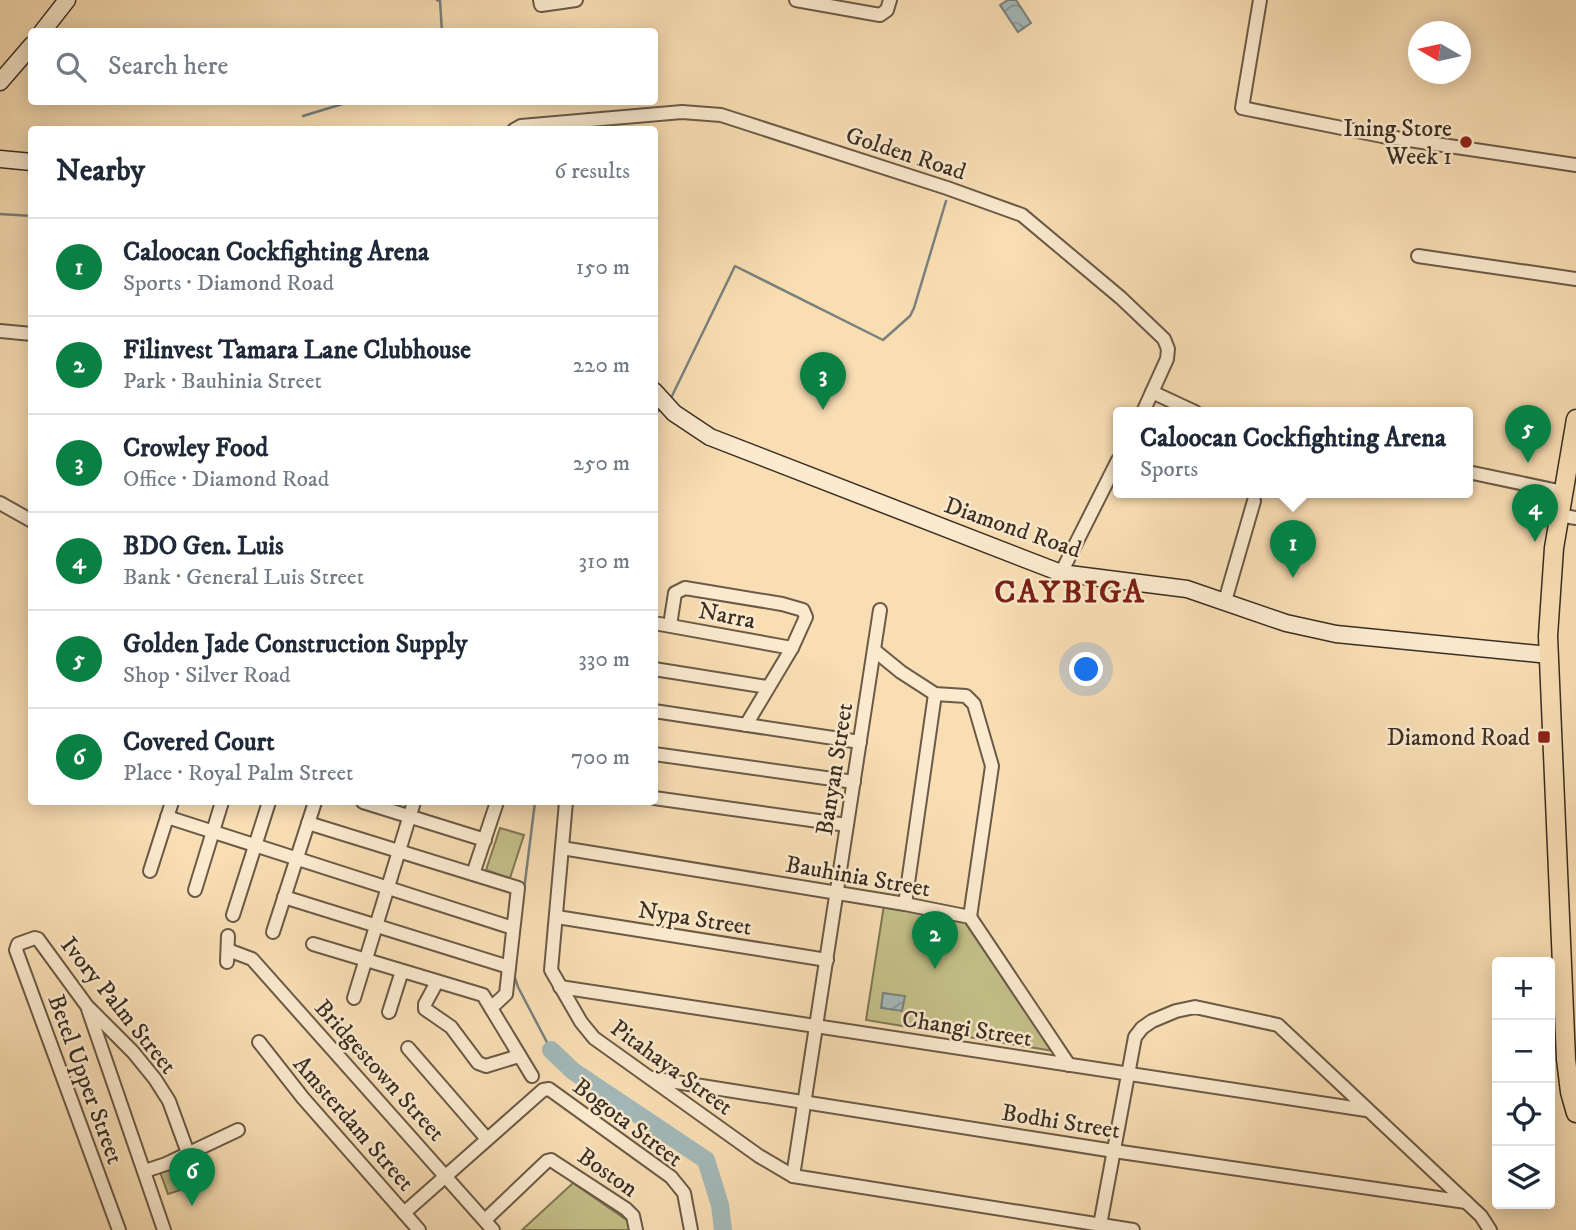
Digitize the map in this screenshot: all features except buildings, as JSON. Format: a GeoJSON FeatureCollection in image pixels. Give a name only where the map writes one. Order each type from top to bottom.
{"type":"FeatureCollection","features":[{"type":"Feature","properties":{"kind":"main road"},"geometry":{"type":"LineString","coordinates":[[45,28],[67,0]]}},
{"type":"Feature","properties":{"kind":"main road"},"geometry":{"type":"LineString","coordinates":[[0,82],[28,50]]}},
{"type":"Feature","properties":{"kind":"main road"},"geometry":{"type":"LineString","coordinates":[[0,159],[28,162]]}},
{"type":"Feature","properties":{"kind":"main road","name":"Diamond Road"},"geometry":{"type":"LineString","coordinates":[[662,400],[710,438],[1061,573],[1186,589],[1286,623],[1336,634],[1549,656]]}},
{"type":"Feature","properties":{"kind":"main road"},"geometry":{"type":"LineString","coordinates":[[1576,419],[1563,492],[1567,516],[1548,602],[1570,986],[1567,1072],[1576,1112]]}},
{"type":"Feature","properties":{"kind":"street"},"geometry":{"type":"LineString","coordinates":[[540,2],[576,0]]}},
{"type":"Feature","properties":{"kind":"street"},"geometry":{"type":"LineString","coordinates":[[796,0],[880,15],[888,5]]}},
{"type":"Feature","properties":{"kind":"street"},"geometry":{"type":"LineString","coordinates":[[1260,0],[1242,108],[1382,136],[1576,165]]}},
{"type":"Feature","properties":{"kind":"street","name":"Golden Road"},"geometry":{"type":"LineString","coordinates":[[536,126],[682,112],[721,115],[1022,215],[1121,298],[1164,339],[1168,349],[1167,359],[1145,407]]}},
{"type":"Feature","properties":{"kind":"street"},"geometry":{"type":"LineString","coordinates":[[1418,256],[1576,279]]}},
{"type":"Feature","properties":{"kind":"street"},"geometry":{"type":"LineString","coordinates":[[0,331],[28,334]]}},
{"type":"Feature","properties":{"kind":"street"},"geometry":{"type":"LineString","coordinates":[[1152,392],[1184,407]]}},
{"type":"Feature","properties":{"kind":"street"},"geometry":{"type":"LineString","coordinates":[[1061,573],[1113,470]]}},
{"type":"Feature","properties":{"kind":"street"},"geometry":{"type":"LineString","coordinates":[[1473,473],[1563,492]]}},
{"type":"Feature","properties":{"kind":"street"},"geometry":{"type":"LineString","coordinates":[[1225,601],[1254,501]]}},
{"type":"Feature","properties":{"kind":"street"},"geometry":{"type":"LineString","coordinates":[[0,503],[28,519]]}},
{"type":"Feature","properties":{"kind":"street"},"geometry":{"type":"LineString","coordinates":[[670,625],[676,593],[685,588],[782,604],[803,611],[806,617],[792,648],[746,725]]}},
{"type":"Feature","properties":{"kind":"street","name":"Banyan Street"},"geometry":{"type":"LineString","coordinates":[[793,1175],[880,610]]}},
{"type":"Feature","properties":{"kind":"street","name":"Narra"},"geometry":{"type":"LineString","coordinates":[[658,624],[792,648]]}},
{"type":"Feature","properties":{"kind":"street"},"geometry":{"type":"LineString","coordinates":[[874,650],[935,694],[966,696],[974,705],[992,766],[970,917],[1069,1065]]}},
{"type":"Feature","properties":{"kind":"street"},"geometry":{"type":"LineString","coordinates":[[658,670],[767,687]]}},
{"type":"Feature","properties":{"kind":"street"},"geometry":{"type":"LineString","coordinates":[[905,904],[935,694]]}},
{"type":"Feature","properties":{"kind":"street"},"geometry":{"type":"LineString","coordinates":[[658,712],[860,742]]}},
{"type":"Feature","properties":{"kind":"street"},"geometry":{"type":"LineString","coordinates":[[658,755],[854,782]]}},
{"type":"Feature","properties":{"kind":"street"},"geometry":{"type":"LineString","coordinates":[[658,799],[847,825]]}},
{"type":"Feature","properties":{"kind":"street"},"geometry":{"type":"LineString","coordinates":[[150,871],[171,805]]}},
{"type":"Feature","properties":{"kind":"street"},"geometry":{"type":"LineString","coordinates":[[195,890],[221,805]]}},
{"type":"Feature","properties":{"kind":"street"},"geometry":{"type":"LineString","coordinates":[[233,915],[268,805]]}},
{"type":"Feature","properties":{"kind":"street"},"geometry":{"type":"LineString","coordinates":[[273,932],[314,805]]}},
{"type":"Feature","properties":{"kind":"street"},"geometry":{"type":"LineString","coordinates":[[373,805],[485,840]]}},
{"type":"Feature","properties":{"kind":"street"},"geometry":{"type":"LineString","coordinates":[[354,999],[413,805]]}},
{"type":"Feature","properties":{"kind":"street"},"geometry":{"type":"LineString","coordinates":[[473,874],[495,805]]}},
{"type":"Feature","properties":{"kind":"street","name":"Pitahaya Street"},"geometry":{"type":"LineString","coordinates":[[566,805],[551,970],[581,1022],[594,1038],[759,1156],[793,1175],[1133,1230]]}},
{"type":"Feature","properties":{"kind":"street"},"geometry":{"type":"LineString","coordinates":[[167,817],[513,928]]}},
{"type":"Feature","properties":{"kind":"street"},"geometry":{"type":"LineString","coordinates":[[308,823],[518,888],[506,994],[491,1008]]}},
{"type":"Feature","properties":{"kind":"street","name":"Bauhinia Street"},"geometry":{"type":"LineString","coordinates":[[562,848],[970,917]]}},
{"type":"Feature","properties":{"kind":"street"},"geometry":{"type":"LineString","coordinates":[[284,897],[509,967]]}},
{"type":"Feature","properties":{"kind":"street","name":"Nypa Street"},"geometry":{"type":"LineString","coordinates":[[557,917],[827,960]]}},
{"type":"Feature","properties":{"kind":"street","name":"Ivory Palm Street"},"geometry":{"type":"LineString","coordinates":[[18,944],[38,939],[87,1006],[111,1028],[155,1079],[169,1101],[188,1153]]}},
{"type":"Feature","properties":{"kind":"street","name":"Betel Upper Street"},"geometry":{"type":"LineString","coordinates":[[18,944],[16,950],[119,1230]]}},
{"type":"Feature","properties":{"kind":"street"},"geometry":{"type":"LineString","coordinates":[[313,944],[483,995],[532,1076]]}},
{"type":"Feature","properties":{"kind":"street","name":"Bridgestown Street"},"geometry":{"type":"LineString","coordinates":[[228,949],[252,959],[489,1225]]}},
{"type":"Feature","properties":{"kind":"street"},"geometry":{"type":"LineString","coordinates":[[389,1012],[402,971]]}},
{"type":"Feature","properties":{"kind":"street"},"geometry":{"type":"LineString","coordinates":[[437,982],[425,1009],[451,1027],[478,1063],[486,1066],[519,1056]]}},
{"type":"Feature","properties":{"kind":"street","name":"Changi Street"},"geometry":{"type":"LineString","coordinates":[[560,987],[1366,1110]]}},
{"type":"Feature","properties":{"kind":"street"},"geometry":{"type":"LineString","coordinates":[[87,1006],[164,1230]]}},
{"type":"Feature","properties":{"kind":"street"},"geometry":{"type":"LineString","coordinates":[[1100,1225],[1135,1037],[1152,1021],[1195,1007],[1278,1025],[1481,1216],[1490,1230]]}},
{"type":"Feature","properties":{"kind":"street","name":"Amsterdam Street"},"geometry":{"type":"LineString","coordinates":[[259,1042],[303,1098],[419,1230]]}},
{"type":"Feature","properties":{"kind":"street"},"geometry":{"type":"LineString","coordinates":[[404,1213],[487,1139],[408,1048]]}},
{"type":"Feature","properties":{"kind":"street","name":"Bodhi Street"},"geometry":{"type":"LineString","coordinates":[[650,1078],[1114,1151],[1466,1202]]}},
{"type":"Feature","properties":{"kind":"street","name":"Bogota Street"},"geometry":{"type":"LineString","coordinates":[[487,1139],[544,1090],[549,1089],[671,1177],[684,1193],[691,1230]]}},
{"type":"Feature","properties":{"kind":"street"},"geometry":{"type":"LineString","coordinates":[[145,1171],[238,1130]]}},
{"type":"Feature","properties":{"kind":"street","name":"Boston"},"geometry":{"type":"LineString","coordinates":[[489,1225],[547,1161],[551,1160],[626,1209],[634,1216],[636,1230]]}},
{"type":"Feature","properties":{"kind":"shaded area"},"geometry":{"type":"Polygon","coordinates":[[[500,828],[524,835],[510,878],[486,870],[500,828]]]}},
{"type":"Feature","properties":{"kind":"shaded area"},"geometry":{"type":"Polygon","coordinates":[[[884,905],[962,918],[1053,1051],[866,1020],[884,905]]]}},
{"type":"Feature","properties":{"kind":"shaded area"},"geometry":{"type":"Polygon","coordinates":[[[200,1155],[208,1181],[168,1194],[159,1169],[200,1155]]]}},
{"type":"Feature","properties":{"kind":"shaded area"},"geometry":{"type":"Polygon","coordinates":[[[573,1183],[628,1221],[629,1230],[522,1230],[573,1183]]]}},
{"type":"Feature","properties":{"kind":"water"},"geometry":{"type":"Polygon","coordinates":[[[1008,0],[1016,0],[1031,23],[1018,32],[1000,5],[1008,0]]]}},
{"type":"Feature","properties":{"kind":"water"},"geometry":{"type":"Polygon","coordinates":[[[883,993],[905,996],[902,1011],[881,1008],[883,993]]]}},
{"type":"Feature","properties":{"kind":"waterway"},"geometry":{"type":"LineString","coordinates":[[437,0],[440,1],[442,28]]}},
{"type":"Feature","properties":{"kind":"waterway"},"geometry":{"type":"LineString","coordinates":[[303,116],[339,105]]}},
{"type":"Feature","properties":{"kind":"waterway"},"geometry":{"type":"LineString","coordinates":[[671,398],[735,266],[883,340],[910,316],[914,308],[946,201]]}},
{"type":"Feature","properties":{"kind":"waterway"},"geometry":{"type":"LineString","coordinates":[[0,214],[28,216]]}},
{"type":"Feature","properties":{"kind":"waterway"},"geometry":{"type":"LineString","coordinates":[[658,411],[661,408]]}},
{"type":"Feature","properties":{"kind":"waterway"},"geometry":{"type":"LineString","coordinates":[[522,906],[535,805]]}},
{"type":"Feature","properties":{"kind":"waterway"},"geometry":{"type":"LineString","coordinates":[[514,975],[551,1050]]}},
{"type":"Feature","properties":{"kind":"waterway"},"geometry":{"type":"LineString","coordinates":[[551,1050],[573,1071],[706,1160],[720,1205],[723,1230]]}},
{"type":"Feature","properties":{"kind":"place","name":"Ining Store Week 1"},"geometry":{"type":"Point","coordinates":[1466,142]}},
{"type":"Feature","properties":{"kind":"place","name":"Crowley Food"},"geometry":{"type":"Point","coordinates":[823,410]}},
{"type":"Feature","properties":{"kind":"place","name":"Golden Jade Construction Supply"},"geometry":{"type":"Point","coordinates":[1528,463]}},
{"type":"Feature","properties":{"kind":"place","name":"BDO Gen. Luis"},"geometry":{"type":"Point","coordinates":[1535,542]}},
{"type":"Feature","properties":{"kind":"place","name":"Caloocan Cockfighting Arena"},"geometry":{"type":"Point","coordinates":[1293,578]}},
{"type":"Feature","properties":{"kind":"place","name":"Diamond Road"},"geometry":{"type":"Point","coordinates":[1544,737]}},
{"type":"Feature","properties":{"kind":"place","name":"Filinvest Tamara Lane Clubhouse"},"geometry":{"type":"Point","coordinates":[935,969]}},
{"type":"Feature","properties":{"kind":"place","name":"Covered Court"},"geometry":{"type":"Point","coordinates":[192,1206]}},
{"type":"Feature","properties":{"kind":"district","name":"CAYBIGA"},"geometry":{"type":"Point","coordinates":[1070,591]}}]}
